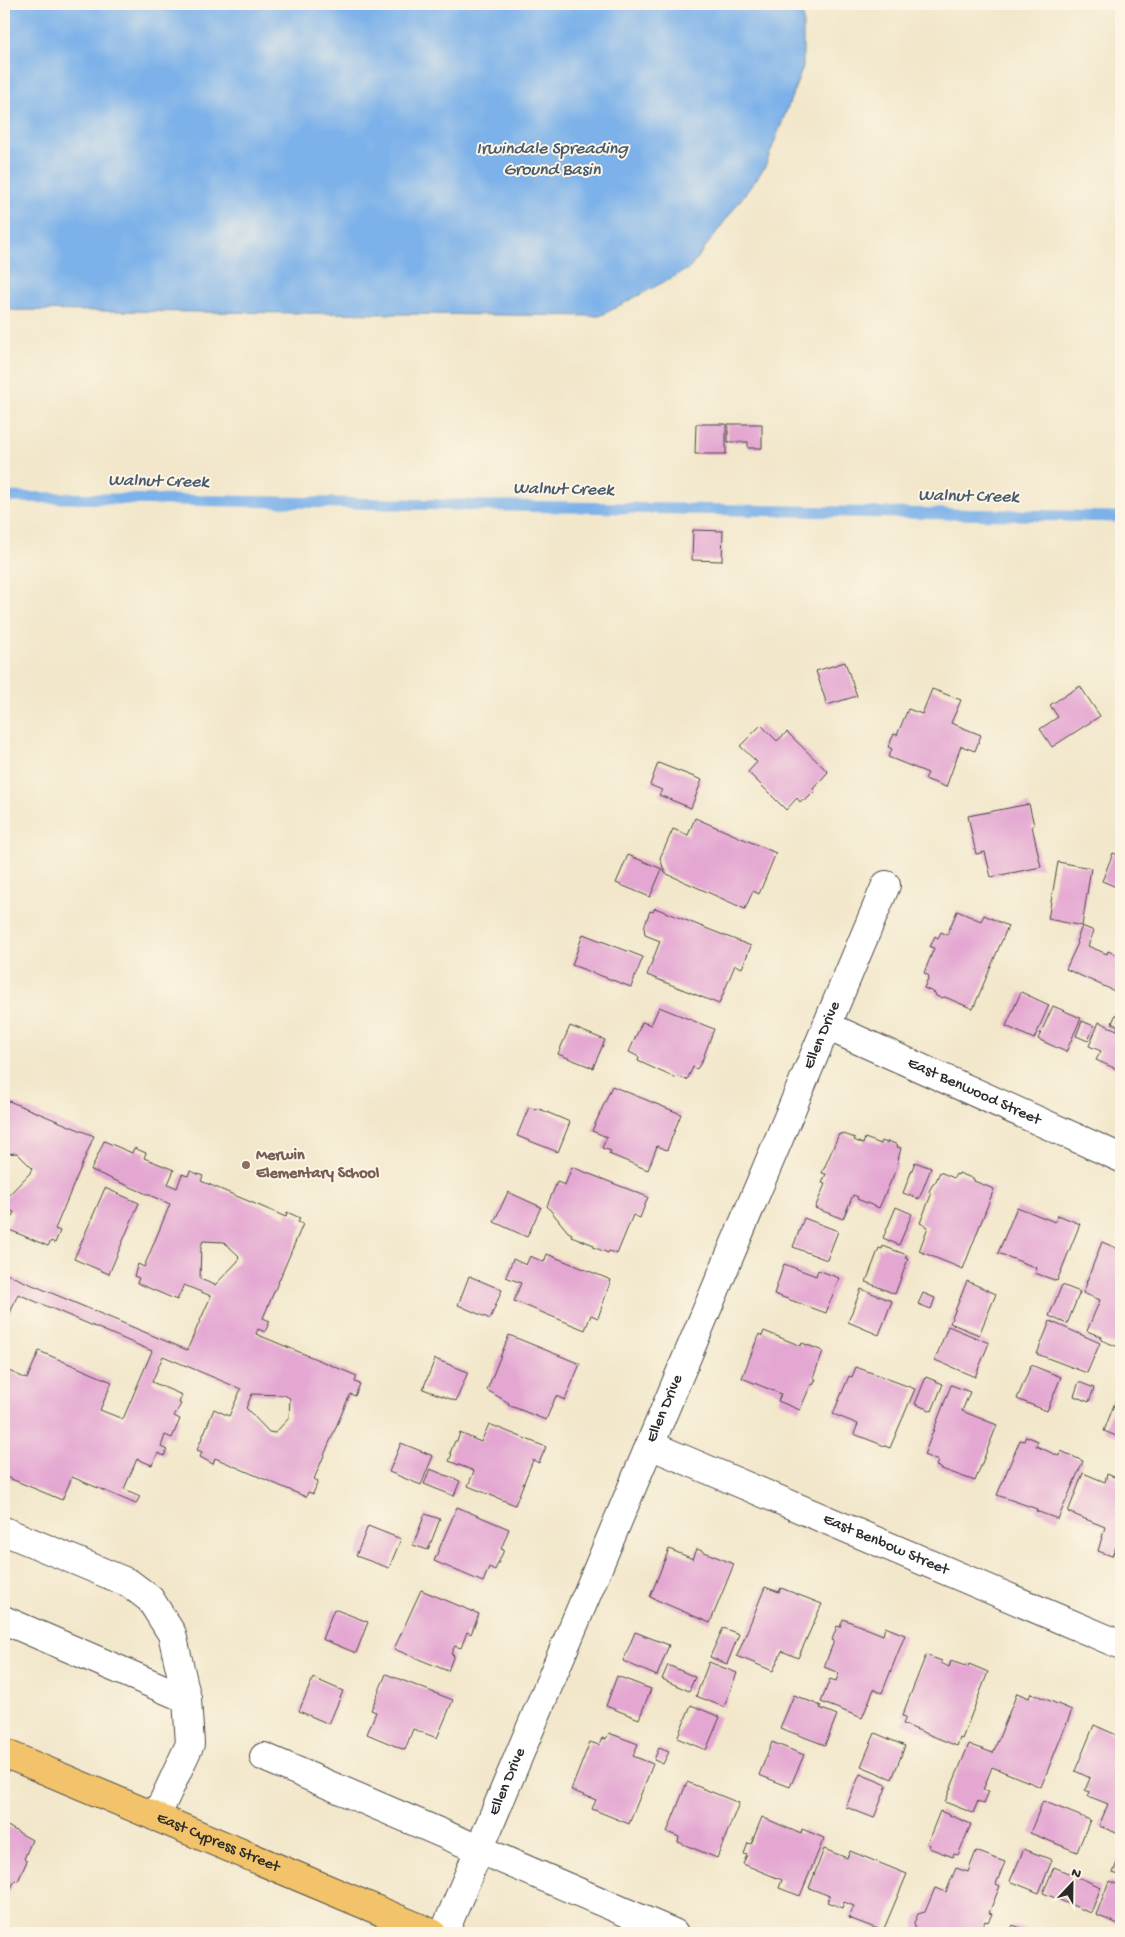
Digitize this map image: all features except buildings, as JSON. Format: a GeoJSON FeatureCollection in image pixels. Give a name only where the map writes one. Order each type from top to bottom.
{"type":"FeatureCollection","features":[{"type":"Feature","properties":{"kind":"main road","name":"East Cypress Street"},"geometry":{"type":"LineString","coordinates":[[4,1753],[432,1933]]}},
{"type":"Feature","properties":{"kind":"street","name":"Ellen Drive"},"geometry":{"type":"LineString","coordinates":[[444,1933],[886,885]]}},
{"type":"Feature","properties":{"kind":"street","name":"East Benwood Street"},"geometry":{"type":"LineString","coordinates":[[827,1026],[1121,1158]]}},
{"type":"Feature","properties":{"kind":"street","name":"East Benbow Street"},"geometry":{"type":"LineString","coordinates":[[650,1445],[1121,1645]]}},
{"type":"Feature","properties":{"kind":"street"},"geometry":{"type":"LineString","coordinates":[[4,1531],[129,1583],[150,1599],[172,1634],[188,1699],[190,1744],[156,1817]]}},
{"type":"Feature","properties":{"kind":"street"},"geometry":{"type":"LineString","coordinates":[[4,1620],[188,1699]]}},
{"type":"Feature","properties":{"kind":"street"},"geometry":{"type":"LineString","coordinates":[[264,1757],[674,1933]]}},
{"type":"Feature","properties":{"kind":"water","name":"Irwindale Spreading Ground Basin"},"geometry":{"type":"Polygon","coordinates":[[[4,4],[803,4],[803,67],[765,167],[690,268],[600,316],[4,310],[4,4]]]}},
{"type":"Feature","properties":{"kind":"waterway","name":"Walnut Creek"},"geometry":{"type":"LineString","coordinates":[[4,497],[1121,517]]}},
{"type":"Feature","properties":{"kind":"place","name":"Merwin Elementary School"},"geometry":{"type":"Point","coordinates":[246,1165]}}]}
